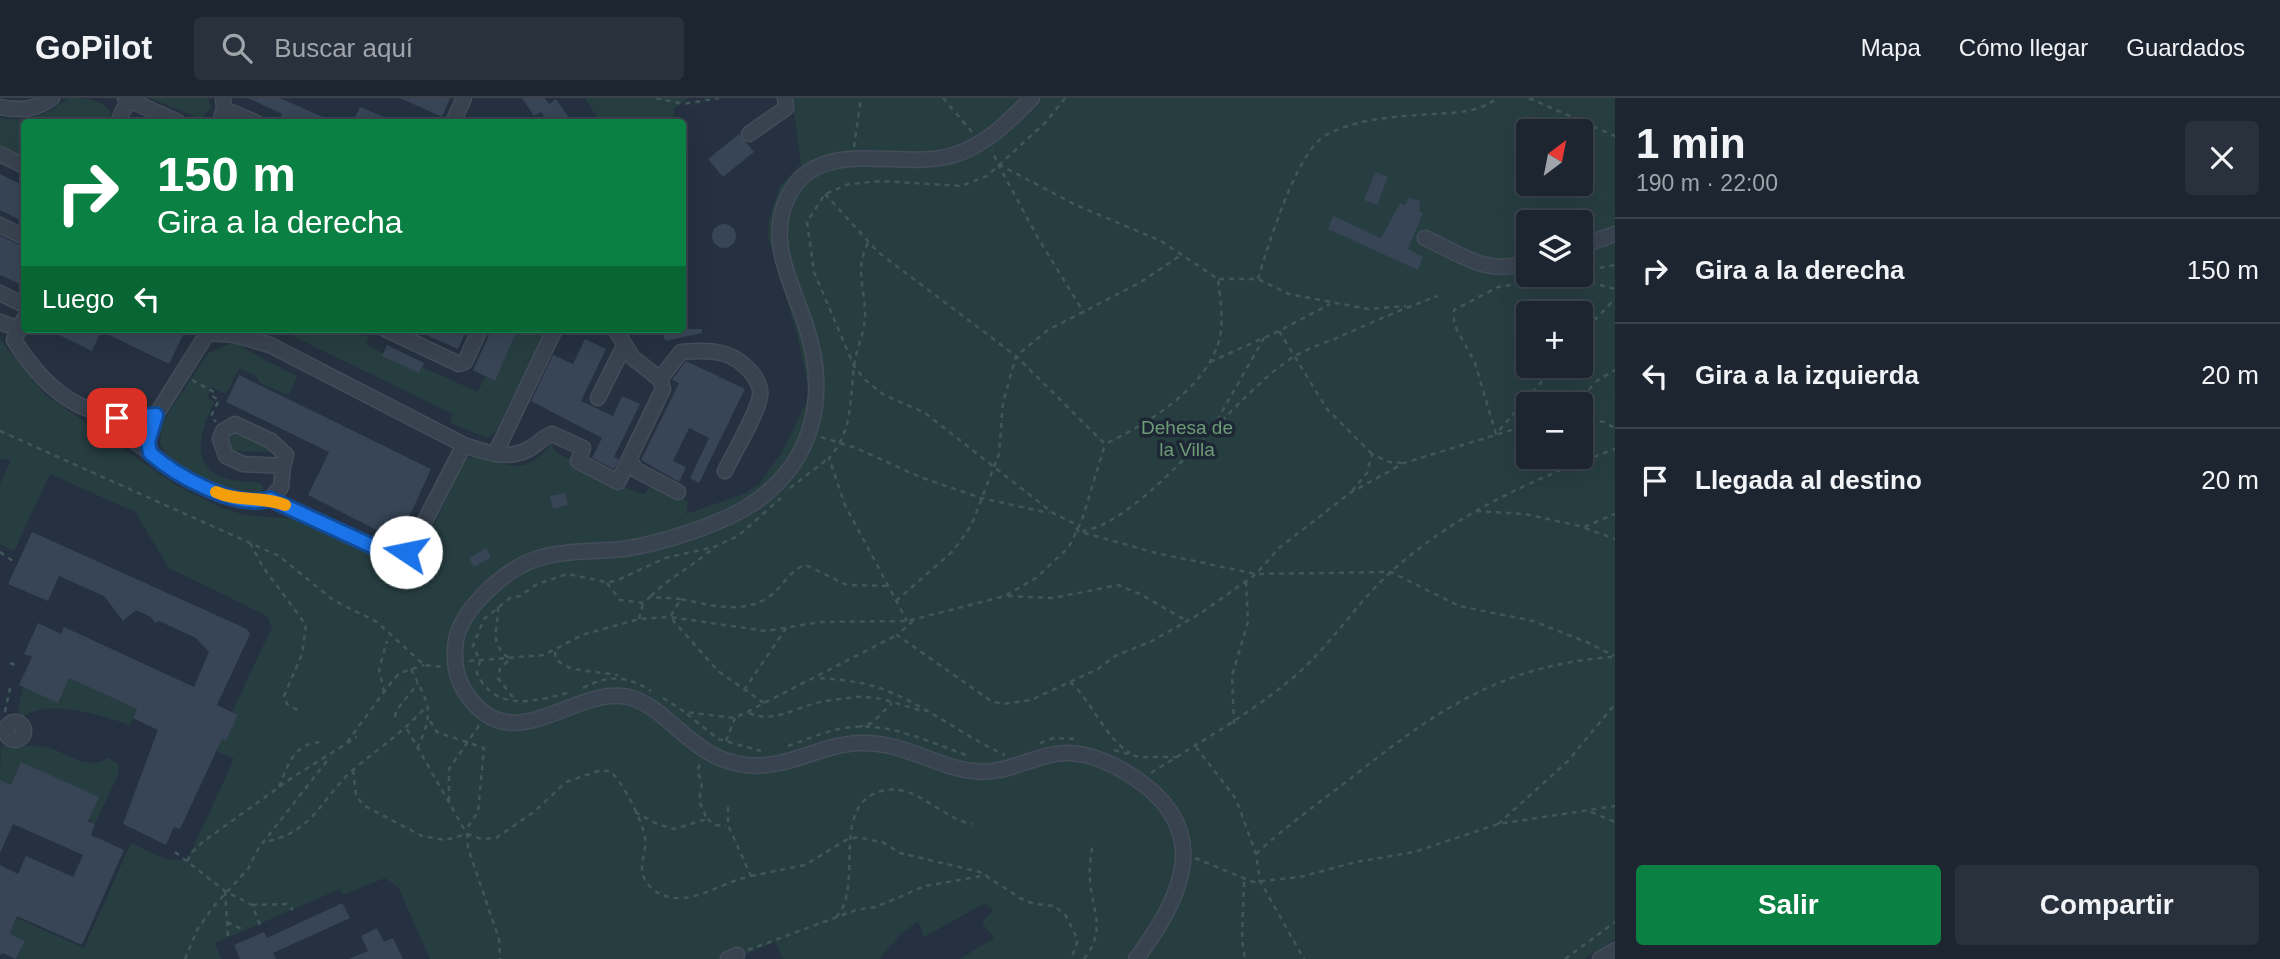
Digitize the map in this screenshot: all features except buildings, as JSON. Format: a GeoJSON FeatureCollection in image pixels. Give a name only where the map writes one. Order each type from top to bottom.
{"type":"FeatureCollection","features":[{"type":"Feature","properties":{"kind":"street"},"geometry":{"type":"LineString","coordinates":[[0,107],[21,111],[42,105],[52,98]]}},
{"type":"Feature","properties":{"kind":"street"},"geometry":{"type":"LineString","coordinates":[[454,119],[464,98]]}},
{"type":"Feature","properties":{"kind":"street"},"geometry":{"type":"LineString","coordinates":[[749,134],[786,108],[785,98]]}},
{"type":"Feature","properties":{"kind":"street"},"geometry":{"type":"LineString","coordinates":[[1032,98],[986,147],[947,157],[852,158],[825,164],[804,176],[789,194],[779,226],[780,249],[811,339],[816,373],[817,401],[811,434],[800,456],[782,480],[747,508],[731,516],[648,544],[545,556],[518,568],[469,614],[456,642],[456,662],[461,686],[471,702],[486,712],[519,723],[560,714],[598,696],[632,698],[659,713],[705,753],[731,763],[769,766],[848,744],[868,743],[921,753],[961,769],[989,772],[1064,752],[1099,760],[1158,793],[1175,818],[1181,839],[1184,872],[1175,899],[1159,929],[1136,959]]}},
{"type":"Feature","properties":{"kind":"street"},"geometry":{"type":"LineString","coordinates":[[119,119],[127,99],[167,119]]}},
{"type":"Feature","properties":{"kind":"street"},"geometry":{"type":"LineString","coordinates":[[223,110],[247,119]]}},
{"type":"Feature","properties":{"kind":"street"},"geometry":{"type":"LineString","coordinates":[[0,154],[21,164]]}},
{"type":"Feature","properties":{"kind":"street"},"geometry":{"type":"LineString","coordinates":[[0,225],[21,236]]}},
{"type":"Feature","properties":{"kind":"street"},"geometry":{"type":"LineString","coordinates":[[1593,242],[1615,234]]}},
{"type":"Feature","properties":{"kind":"street"},"geometry":{"type":"LineString","coordinates":[[1425,238],[1489,268],[1516,266]]}},
{"type":"Feature","properties":{"kind":"street"},"geometry":{"type":"LineString","coordinates":[[0,293],[21,304]]}},
{"type":"Feature","properties":{"kind":"street"},"geometry":{"type":"LineString","coordinates":[[0,322],[21,324],[14,340],[55,390],[191,480],[223,495],[261,502],[270,499],[281,487],[282,466]]}},
{"type":"Feature","properties":{"kind":"street"},"geometry":{"type":"LineString","coordinates":[[150,453],[148,442],[156,415],[209,333]]}},
{"type":"Feature","properties":{"kind":"street"},"geometry":{"type":"LineString","coordinates":[[222,333],[270,345],[464,445],[495,454],[510,455],[529,450],[552,434],[583,448],[578,461],[618,482],[663,388],[660,379],[633,358],[618,333]]}},
{"type":"Feature","properties":{"kind":"street"},"geometry":{"type":"LineString","coordinates":[[394,333],[458,365],[465,362],[478,333]]}},
{"type":"Feature","properties":{"kind":"street"},"geometry":{"type":"LineString","coordinates":[[495,454],[553,333]]}},
{"type":"Feature","properties":{"kind":"street"},"geometry":{"type":"LineString","coordinates":[[598,398],[624,346]]}},
{"type":"Feature","properties":{"kind":"street"},"geometry":{"type":"LineString","coordinates":[[660,379],[681,352],[703,350],[726,353],[743,362],[757,380],[761,393],[757,409],[725,471]]}},
{"type":"Feature","properties":{"kind":"street"},"geometry":{"type":"LineString","coordinates":[[96,415],[136,418],[156,415]]}},
{"type":"Feature","properties":{"kind":"street"},"geometry":{"type":"LineString","coordinates":[[270,499],[383,551],[406,552],[437,501],[464,445]]}},
{"type":"Feature","properties":{"kind":"street"},"geometry":{"type":"LineString","coordinates":[[629,459],[636,470],[678,492]]}},
{"type":"Feature","properties":{"kind":"street"},"geometry":{"type":"LineString","coordinates":[[1600,959],[1615,950]]}},
{"type":"Feature","properties":{"kind":"path"},"geometry":{"type":"LineString","coordinates":[[656,98],[674,104],[719,98]]}},
{"type":"Feature","properties":{"kind":"path"},"geometry":{"type":"LineString","coordinates":[[672,98],[674,104]]}},
{"type":"Feature","properties":{"kind":"path"},"geometry":{"type":"LineString","coordinates":[[852,158],[861,98]]}},
{"type":"Feature","properties":{"kind":"path"},"geometry":{"type":"LineString","coordinates":[[943,98],[998,164],[1038,238],[1084,313]]}},
{"type":"Feature","properties":{"kind":"path"},"geometry":{"type":"LineString","coordinates":[[1065,98],[1046,122],[987,176],[961,186],[882,181],[849,184],[824,194],[807,222],[809,254],[854,366],[873,388],[925,413],[956,441],[996,468],[1053,513],[1073,523],[1078,531],[1191,561],[1255,574],[1391,572],[1459,606],[1533,621],[1615,656]]}},
{"type":"Feature","properties":{"kind":"path"},"geometry":{"type":"LineString","coordinates":[[1258,279],[1300,163],[1311,146],[1324,135],[1385,117],[1475,110],[1497,98]]}},
{"type":"Feature","properties":{"kind":"path"},"geometry":{"type":"LineString","coordinates":[[1529,98],[1615,136]]}},
{"type":"Feature","properties":{"kind":"path"},"geometry":{"type":"LineString","coordinates":[[998,164],[1076,205],[1161,241],[1218,278],[1258,279],[1289,294],[1368,309],[1413,305]]}},
{"type":"Feature","properties":{"kind":"path"},"geometry":{"type":"LineString","coordinates":[[824,194],[868,243],[1016,356],[1105,444]]}},
{"type":"Feature","properties":{"kind":"path"},"geometry":{"type":"LineString","coordinates":[[868,243],[859,266],[865,314],[854,366],[853,398],[845,434],[829,458],[845,505],[907,621]]}},
{"type":"Feature","properties":{"kind":"path"},"geometry":{"type":"LineString","coordinates":[[896,601],[965,538],[996,468],[1003,403],[1016,356],[1041,335],[1141,282],[1181,255]]}},
{"type":"Feature","properties":{"kind":"path"},"geometry":{"type":"LineString","coordinates":[[1593,269],[1615,265]]}},
{"type":"Feature","properties":{"kind":"path"},"geometry":{"type":"LineString","coordinates":[[345,746],[400,673],[424,665],[441,668],[456,662],[510,659],[555,651],[582,635],[639,619],[670,617],[766,631],[820,622],[907,621],[1005,596],[1036,578],[1059,559],[1078,531],[1105,444],[1127,434],[1185,392],[1210,362],[1221,329],[1218,278]]}},
{"type":"Feature","properties":{"kind":"path"},"geometry":{"type":"LineString","coordinates":[[1593,282],[1615,289]]}},
{"type":"Feature","properties":{"kind":"path"},"geometry":{"type":"LineString","coordinates":[[1496,434],[1475,363],[1454,324],[1454,310],[1498,287],[1516,284]]}},
{"type":"Feature","properties":{"kind":"path"},"geometry":{"type":"LineString","coordinates":[[1078,531],[1094,529],[1116,518],[1208,435],[1240,402],[1294,356],[1438,296]]}},
{"type":"Feature","properties":{"kind":"path"},"geometry":{"type":"LineString","coordinates":[[1593,322],[1615,299]]}},
{"type":"Feature","properties":{"kind":"path"},"geometry":{"type":"LineString","coordinates":[[1210,362],[1279,331],[1332,303]]}},
{"type":"Feature","properties":{"kind":"path"},"geometry":{"type":"LineString","coordinates":[[1279,331],[1327,409],[1372,454],[1389,462],[1404,463]]}},
{"type":"Feature","properties":{"kind":"path"},"geometry":{"type":"LineString","coordinates":[[1208,435],[1264,338]]}},
{"type":"Feature","properties":{"kind":"path"},"geometry":{"type":"LineString","coordinates":[[1586,392],[1598,380],[1615,370]]}},
{"type":"Feature","properties":{"kind":"path"},"geometry":{"type":"LineString","coordinates":[[1496,434],[1545,378]]}},
{"type":"Feature","properties":{"kind":"path"},"geometry":{"type":"LineString","coordinates":[[195,381],[214,392],[212,396],[219,400],[213,413]]}},
{"type":"Feature","properties":{"kind":"path"},"geometry":{"type":"LineString","coordinates":[[1593,421],[1604,422],[1615,428]]}},
{"type":"Feature","properties":{"kind":"path"},"geometry":{"type":"LineString","coordinates":[[897,635],[948,668],[978,693],[1003,704],[1031,700],[1187,621],[1255,574],[1279,548],[1350,493],[1404,463],[1516,428]]}},
{"type":"Feature","properties":{"kind":"path"},"geometry":{"type":"LineString","coordinates":[[0,431],[279,556],[333,600],[377,622],[424,665]]}},
{"type":"Feature","properties":{"kind":"path"},"geometry":{"type":"LineString","coordinates":[[811,434],[840,443],[920,478],[981,498],[1053,513]]}},
{"type":"Feature","properties":{"kind":"path"},"geometry":{"type":"LineString","coordinates":[[1139,781],[1234,724],[1311,662],[1391,572],[1472,511],[1524,484],[1615,449]]}},
{"type":"Feature","properties":{"kind":"path"},"geometry":{"type":"LineString","coordinates":[[1350,493],[1367,473],[1372,454]]}},
{"type":"Feature","properties":{"kind":"path"},"geometry":{"type":"LineString","coordinates":[[1472,511],[1525,514],[1584,527],[1615,539]]}},
{"type":"Feature","properties":{"kind":"path"},"geometry":{"type":"LineString","coordinates":[[1584,527],[1615,514]]}},
{"type":"Feature","properties":{"kind":"path"},"geometry":{"type":"LineString","coordinates":[[250,543],[263,568],[306,625],[302,654],[284,696],[287,704],[299,711]]}},
{"type":"Feature","properties":{"kind":"path"},"geometry":{"type":"LineString","coordinates":[[639,619],[643,603],[664,582],[701,560],[714,547]]}},
{"type":"Feature","properties":{"kind":"path"},"geometry":{"type":"LineString","coordinates":[[0,552],[13,561]]}},
{"type":"Feature","properties":{"kind":"path"},"geometry":{"type":"LineString","coordinates":[[650,597],[681,599],[733,609],[765,600],[795,570],[806,565],[847,585],[888,586]]}},
{"type":"Feature","properties":{"kind":"path"},"geometry":{"type":"LineString","coordinates":[[1234,724],[1233,676],[1248,622],[1249,602],[1245,581]]}},
{"type":"Feature","properties":{"kind":"path"},"geometry":{"type":"LineString","coordinates":[[606,582],[614,588],[620,600],[643,603]]}},
{"type":"Feature","properties":{"kind":"path"},"geometry":{"type":"LineString","coordinates":[[1005,596],[1053,598],[1118,585],[1140,594],[1187,621]]}},
{"type":"Feature","properties":{"kind":"path"},"geometry":{"type":"LineString","coordinates":[[670,617],[681,599]]}},
{"type":"Feature","properties":{"kind":"path"},"geometry":{"type":"LineString","coordinates":[[498,607],[493,627],[496,645],[510,659]]}},
{"type":"Feature","properties":{"kind":"path"},"geometry":{"type":"LineString","coordinates":[[670,617],[703,656],[743,691],[764,703]]}},
{"type":"Feature","properties":{"kind":"path"},"geometry":{"type":"LineString","coordinates":[[555,651],[556,660],[564,666],[625,677],[685,712],[736,718],[897,635],[915,619]]}},
{"type":"Feature","properties":{"kind":"path"},"geometry":{"type":"LineString","coordinates":[[743,691],[787,627]]}},
{"type":"Feature","properties":{"kind":"path"},"geometry":{"type":"LineString","coordinates":[[384,692],[379,669],[387,641]]}},
{"type":"Feature","properties":{"kind":"path"},"geometry":{"type":"LineString","coordinates":[[1256,854],[1286,825],[1390,745],[1485,686],[1542,667],[1615,656]]}},
{"type":"Feature","properties":{"kind":"path"},"geometry":{"type":"LineString","coordinates":[[510,659],[500,668],[498,678],[518,702]]}},
{"type":"Feature","properties":{"kind":"path"},"geometry":{"type":"LineString","coordinates":[[480,661],[477,674],[480,679],[500,698],[518,702],[542,700],[576,691],[601,680],[625,677]]}},
{"type":"Feature","properties":{"kind":"path"},"geometry":{"type":"LineString","coordinates":[[10,663],[19,666]]}},
{"type":"Feature","properties":{"kind":"path"},"geometry":{"type":"LineString","coordinates":[[411,669],[428,705],[429,721],[418,747]]}},
{"type":"Feature","properties":{"kind":"path"},"geometry":{"type":"LineString","coordinates":[[818,678],[873,686],[929,711],[1004,755]]}},
{"type":"Feature","properties":{"kind":"path"},"geometry":{"type":"LineString","coordinates":[[1070,682],[1117,742],[1133,755]]}},
{"type":"Feature","properties":{"kind":"path"},"geometry":{"type":"LineString","coordinates":[[395,717],[396,711],[418,683]]}},
{"type":"Feature","properties":{"kind":"path"},"geometry":{"type":"LineString","coordinates":[[5,712],[10,688]]}},
{"type":"Feature","properties":{"kind":"path"},"geometry":{"type":"LineString","coordinates":[[749,713],[765,718],[813,703],[858,697],[929,711]]}},
{"type":"Feature","properties":{"kind":"path"},"geometry":{"type":"LineString","coordinates":[[855,728],[872,723],[892,702]]}},
{"type":"Feature","properties":{"kind":"path"},"geometry":{"type":"LineString","coordinates":[[1498,824],[1568,761],[1615,704]]}},
{"type":"Feature","properties":{"kind":"path"},"geometry":{"type":"LineString","coordinates":[[266,841],[290,835],[315,816],[335,788],[353,770],[407,729],[424,709]]}},
{"type":"Feature","properties":{"kind":"path"},"geometry":{"type":"LineString","coordinates":[[450,804],[449,769],[486,712]]}},
{"type":"Feature","properties":{"kind":"path"},"geometry":{"type":"LineString","coordinates":[[726,742],[736,718]]}},
{"type":"Feature","properties":{"kind":"path"},"geometry":{"type":"LineString","coordinates":[[429,721],[437,732],[484,748],[478,812],[466,833]]}},
{"type":"Feature","properties":{"kind":"path"},"geometry":{"type":"LineString","coordinates":[[407,729],[466,833],[468,848],[499,939],[500,959]]}},
{"type":"Feature","properties":{"kind":"path"},"geometry":{"type":"LineString","coordinates":[[187,861],[191,852],[205,841],[293,777],[330,757],[357,737]]}},
{"type":"Feature","properties":{"kind":"path"},"geometry":{"type":"LineString","coordinates":[[277,790],[298,749],[309,743],[325,742]]}},
{"type":"Feature","properties":{"kind":"path"},"geometry":{"type":"LineString","coordinates":[[1196,747],[1236,799],[1256,854],[1260,881],[1304,959]]}},
{"type":"Feature","properties":{"kind":"path"},"geometry":{"type":"LineString","coordinates":[[705,753],[697,771],[702,783],[699,801],[707,818],[716,825],[727,825]]}},
{"type":"Feature","properties":{"kind":"path"},"geometry":{"type":"LineString","coordinates":[[185,959],[197,930],[225,891],[248,869],[330,757]]}},
{"type":"Feature","properties":{"kind":"path"},"geometry":{"type":"LineString","coordinates":[[353,770],[356,795],[363,806],[422,836],[445,840],[466,833],[481,839],[496,838],[535,810],[566,782],[605,770],[616,776],[635,812],[645,838],[642,870],[656,892],[675,898],[686,898],[751,876],[805,865],[858,837],[884,844],[900,853],[987,875],[1020,898],[1034,904],[1055,906],[1066,916],[1078,940],[1071,959]]}},
{"type":"Feature","properties":{"kind":"path"},"geometry":{"type":"LineString","coordinates":[[834,919],[846,900],[850,839],[857,813],[874,795],[887,790],[902,790],[949,817],[972,824]]}},
{"type":"Feature","properties":{"kind":"path"},"geometry":{"type":"LineString","coordinates":[[728,804],[727,825],[751,876]]}},
{"type":"Feature","properties":{"kind":"path"},"geometry":{"type":"LineString","coordinates":[[1193,857],[1244,881],[1300,877],[1356,862],[1414,852],[1498,824],[1591,812],[1615,806]]}},
{"type":"Feature","properties":{"kind":"path"},"geometry":{"type":"LineString","coordinates":[[635,812],[674,829],[707,818]]}},
{"type":"Feature","properties":{"kind":"path"},"geometry":{"type":"LineString","coordinates":[[1591,812],[1615,822]]}},
{"type":"Feature","properties":{"kind":"path"},"geometry":{"type":"LineString","coordinates":[[1084,959],[1095,941],[1098,925],[1089,879],[1092,847]]}},
{"type":"Feature","properties":{"kind":"path"},"geometry":{"type":"LineString","coordinates":[[175,852],[225,891],[252,905],[286,904],[293,910]]}},
{"type":"Feature","properties":{"kind":"path"},"geometry":{"type":"LineString","coordinates":[[736,955],[834,919],[876,907],[925,886],[987,875]]}},
{"type":"Feature","properties":{"kind":"path"},"geometry":{"type":"LineString","coordinates":[[1244,881],[1242,940],[1245,959]]}},
{"type":"Feature","properties":{"kind":"path"},"geometry":{"type":"LineString","coordinates":[[225,891],[228,937]]}},
{"type":"Feature","properties":{"kind":"path"},"geometry":{"type":"LineString","coordinates":[[252,905],[260,925]]}},
{"type":"Feature","properties":{"kind":"path"},"geometry":{"type":"LineString","coordinates":[[227,922],[244,930]]}},
{"type":"Feature","properties":{"kind":"path"},"geometry":{"type":"LineString","coordinates":[[1565,959],[1615,922]]}},
{"type":"Feature","properties":{"kind":"green space"},"geometry":{"type":"Polygon","coordinates":[[[68,98],[86,99],[104,105],[111,114],[108,119],[21,119],[21,159],[0,149],[0,118],[28,118],[52,109],[68,98]]]}},
{"type":"Feature","properties":{"kind":"green space"},"geometry":{"type":"Polygon","coordinates":[[[149,98],[208,98],[211,107],[201,119],[149,98]]]}},
{"type":"Feature","properties":{"kind":"green space"},"geometry":{"type":"Polygon","coordinates":[[[585,98],[688,98],[674,109],[674,119],[598,119],[585,98]]]}},
{"type":"Feature","properties":{"kind":"green space","name":"Dehesa de la Villa"},"geometry":{"type":"Polygon","coordinates":[[[792,98],[1615,98],[1615,939],[1584,959],[960,959],[994,938],[982,923],[993,910],[985,903],[924,937],[918,921],[900,935],[879,959],[783,959],[775,942],[739,957],[737,952],[720,959],[430,959],[398,887],[385,878],[343,895],[340,889],[215,943],[221,959],[17,959],[25,941],[10,934],[17,918],[84,948],[131,843],[165,859],[187,861],[234,759],[216,751],[222,739],[226,741],[238,715],[232,712],[272,627],[267,616],[169,568],[135,512],[50,474],[14,551],[0,544],[0,484],[11,460],[0,459],[0,339],[44,394],[177,486],[219,507],[245,515],[305,520],[392,561],[407,563],[423,548],[465,459],[473,456],[515,466],[524,465],[542,454],[552,443],[554,451],[617,485],[644,494],[650,487],[688,501],[686,514],[744,494],[758,485],[781,454],[810,395],[797,334],[768,237],[769,219],[780,186],[801,164],[792,98]]]}},
{"type":"Feature","properties":{"kind":"green space"},"geometry":{"type":"Polygon","coordinates":[[[286,333],[360,333],[369,337],[366,344],[419,373],[422,367],[478,392],[485,376],[495,380],[516,333],[545,333],[495,432],[488,438],[450,423],[453,414],[286,333]]]}},
{"type":"Feature","properties":{"kind":"green space"},"geometry":{"type":"Polygon","coordinates":[[[234,342],[244,344],[245,349],[297,376],[289,396],[260,383],[256,376],[239,368],[226,394],[212,387],[207,397],[214,402],[201,439],[204,461],[210,470],[220,477],[263,485],[262,494],[244,494],[190,473],[171,460],[160,444],[162,423],[208,353],[234,342]]]}},
{"type":"Feature","properties":{"kind":"green space"},"geometry":{"type":"Polygon","coordinates":[[[237,432],[272,449],[271,452],[231,451],[228,439],[237,432]]]}},
{"type":"Feature","properties":{"kind":"green space"},"geometry":{"type":"Polygon","coordinates":[[[69,678],[137,709],[130,725],[75,710],[46,709],[33,711],[22,717],[18,710],[23,687],[58,701],[69,678]]]}},
{"type":"Feature","properties":{"kind":"green space"},"geometry":{"type":"Polygon","coordinates":[[[1,746],[46,747],[84,762],[99,762],[108,758],[118,764],[119,773],[95,824],[21,763],[11,785],[0,780],[1,746]]]}},
{"type":"Feature","properties":{"kind":"slow traffic"},"geometry":{"type":"LineString","coordinates":[[216,492],[261,502],[270,499],[285,505]]}},
{"type":"Feature","properties":{"kind":"route"},"geometry":{"type":"LineString","coordinates":[[117,418],[156,415],[148,442],[150,453],[191,480],[223,495],[261,502],[270,499],[383,551],[396,554],[406,552]]}}]}
